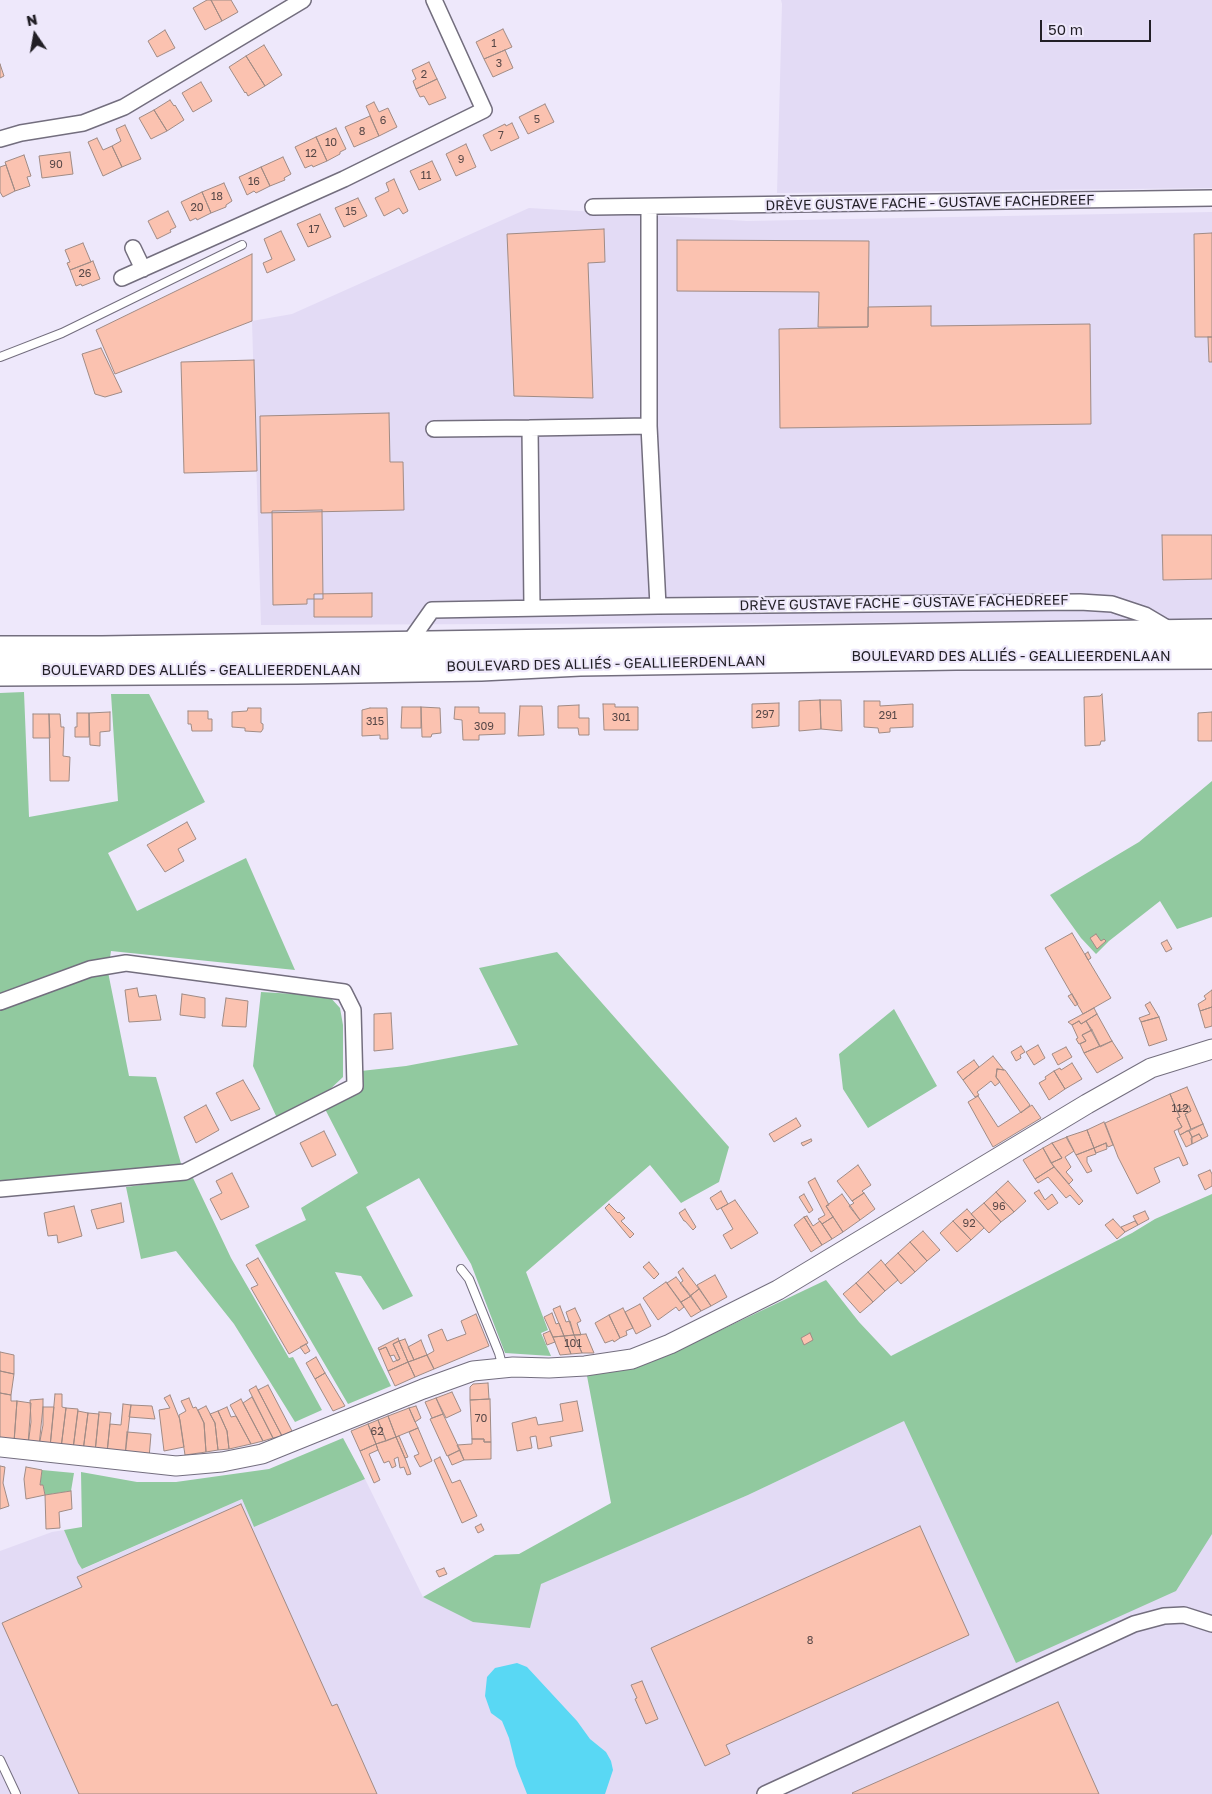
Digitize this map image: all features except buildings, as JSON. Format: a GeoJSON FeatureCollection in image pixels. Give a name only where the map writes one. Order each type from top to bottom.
{"type":"FeatureCollection","features":[{"type":"Feature","properties":{"kind":"highway","name":"BOULEVARD DES ALLIÉS - GEALLIEERDENLAAN"},"geometry":{"type":"LineString","coordinates":[[0,673],[297,659],[1212,632]]}},
{"type":"Feature","properties":{"kind":"highway","name":"BOULEVARD DES ALLIÉS - GEALLIEERDENLAAN"},"geometry":{"type":"LineString","coordinates":[[0,650],[297,659]]}},
{"type":"Feature","properties":{"kind":"highway","name":"BOULEVARD DES ALLIÉS - GEALLIEERDENLAAN"},"geometry":{"type":"LineString","coordinates":[[407,657],[580,663],[966,657],[1212,656]]}},
{"type":"Feature","properties":{"kind":"street"},"geometry":{"type":"LineString","coordinates":[[0,139],[21,133],[83,123],[124,107],[303,0]]}},
{"type":"Feature","properties":{"kind":"street"},"geometry":{"type":"LineString","coordinates":[[122,278],[344,180],[484,110],[434,0]]}},
{"type":"Feature","properties":{"kind":"street","name":"DRÈVE GUSTAVE FACHE - GUSTAVE FACHEDREEF"},"geometry":{"type":"LineString","coordinates":[[594,207],[1212,198]]}},
{"type":"Feature","properties":{"kind":"street"},"geometry":{"type":"LineString","coordinates":[[649,206],[650,426],[658,606]]}},
{"type":"Feature","properties":{"kind":"street"},"geometry":{"type":"LineString","coordinates":[[133,248],[143,269]]}},
{"type":"Feature","properties":{"kind":"street"},"geometry":{"type":"LineString","coordinates":[[434,429],[650,426]]}},
{"type":"Feature","properties":{"kind":"street"},"geometry":{"type":"LineString","coordinates":[[530,428],[532,608]]}},
{"type":"Feature","properties":{"kind":"street","name":"DRÈVE GUSTAVE FACHE - GUSTAVE FACHEDREEF"},"geometry":{"type":"LineString","coordinates":[[407,657],[432,610],[1080,602],[1112,604],[1145,615],[1174,632]]}},
{"type":"Feature","properties":{"kind":"street"},"geometry":{"type":"LineString","coordinates":[[0,1002],[90,969],[126,964],[344,992],[353,1010],[354,1086],[185,1172],[0,1188]]}},
{"type":"Feature","properties":{"kind":"street"},"geometry":{"type":"LineString","coordinates":[[0,1447],[176,1466],[222,1462],[262,1454],[473,1371],[503,1368],[585,1366],[632,1359],[670,1344],[778,1290],[1151,1068],[1212,1049]]}},
{"type":"Feature","properties":{"kind":"street"},"geometry":{"type":"LineString","coordinates":[[765,1794],[1134,1624],[1164,1616],[1184,1615],[1212,1624]]}},
{"type":"Feature","properties":{"kind":"lane"},"geometry":{"type":"LineString","coordinates":[[0,358],[62,332],[242,245]]}},
{"type":"Feature","properties":{"kind":"lane"},"geometry":{"type":"LineString","coordinates":[[461,1269],[469,1279],[499,1353],[503,1368]]}},
{"type":"Feature","properties":{"kind":"lane"},"geometry":{"type":"LineString","coordinates":[[0,1760],[16,1794]]}},
{"type":"Feature","properties":{"kind":"shaded area"},"geometry":{"type":"Polygon","coordinates":[[[781,0],[1212,0],[1212,188],[777,193],[781,0]]]}},
{"type":"Feature","properties":{"kind":"shaded area"},"geometry":{"type":"Polygon","coordinates":[[[529,208],[747,221],[1212,212],[1212,621],[261,625],[252,321],[292,314],[529,208]]]}},
{"type":"Feature","properties":{"kind":"shaded area"},"geometry":{"type":"Polygon","coordinates":[[[1212,1405],[1212,1794],[0,1794],[0,1551],[52,1532],[64,1530],[83,1569],[242,1499],[254,1527],[365,1479],[423,1597],[540,1584],[748,1495],[905,1420],[1212,1405]]]}},
{"type":"Feature","properties":{"kind":"green space"},"geometry":{"type":"Polygon","coordinates":[[[24,692],[29,817],[118,801],[111,694],[149,694],[205,802],[108,853],[137,911],[246,858],[295,970],[111,951],[108,972],[129,1076],[156,1077],[182,1167],[125,1173],[0,1181],[0,693],[24,692]]]}},
{"type":"Feature","properties":{"kind":"green space"},"geometry":{"type":"Polygon","coordinates":[[[1212,781],[1212,917],[1177,929],[1160,901],[1109,941],[1096,954],[1081,938],[1050,895],[1139,842],[1212,781]]]}},
{"type":"Feature","properties":{"kind":"green space"},"geometry":{"type":"Polygon","coordinates":[[[557,952],[729,1147],[719,1182],[681,1203],[650,1165],[526,1272],[548,1330],[541,1333],[551,1356],[505,1353],[471,1264],[419,1178],[366,1207],[413,1296],[383,1310],[361,1276],[335,1272],[391,1386],[348,1404],[255,1245],[306,1220],[301,1208],[358,1173],[325,1109],[361,1071],[406,1066],[518,1045],[479,968],[557,952]]]}},
{"type":"Feature","properties":{"kind":"green space"},"geometry":{"type":"Polygon","coordinates":[[[261,992],[329,996],[340,1008],[343,1025],[343,1077],[325,1094],[277,1118],[253,1066],[261,992]]]}},
{"type":"Feature","properties":{"kind":"green space"},"geometry":{"type":"Polygon","coordinates":[[[894,1009],[937,1086],[868,1128],[843,1089],[839,1054],[894,1009]]]}},
{"type":"Feature","properties":{"kind":"green space"},"geometry":{"type":"Polygon","coordinates":[[[193,1178],[231,1258],[289,1358],[293,1357],[322,1410],[295,1422],[234,1324],[176,1251],[141,1259],[126,1187],[193,1178]]]}},
{"type":"Feature","properties":{"kind":"green space"},"geometry":{"type":"Polygon","coordinates":[[[1212,1194],[1212,1534],[1176,1591],[1016,1663],[904,1421],[748,1495],[541,1584],[530,1628],[473,1622],[423,1597],[495,1555],[519,1554],[611,1503],[587,1376],[630,1366],[685,1347],[826,1280],[859,1322],[891,1356],[1132,1233],[1155,1219],[1212,1194]]]}},
{"type":"Feature","properties":{"kind":"green space"},"geometry":{"type":"Polygon","coordinates":[[[343,1438],[365,1479],[254,1527],[242,1499],[82,1569],[64,1530],[82,1527],[81,1472],[137,1482],[176,1482],[269,1469],[343,1438]]]}},
{"type":"Feature","properties":{"kind":"green space"},"geometry":{"type":"Polygon","coordinates":[[[42,1470],[74,1473],[71,1491],[45,1495],[43,1485],[40,1485],[42,1470]]]}},
{"type":"Feature","properties":{"kind":"water"},"geometry":{"type":"Polygon","coordinates":[[[517,1663],[527,1667],[577,1721],[590,1739],[606,1752],[613,1770],[605,1794],[527,1794],[502,1721],[491,1713],[485,1696],[487,1677],[495,1668],[517,1663]]]}}]}
